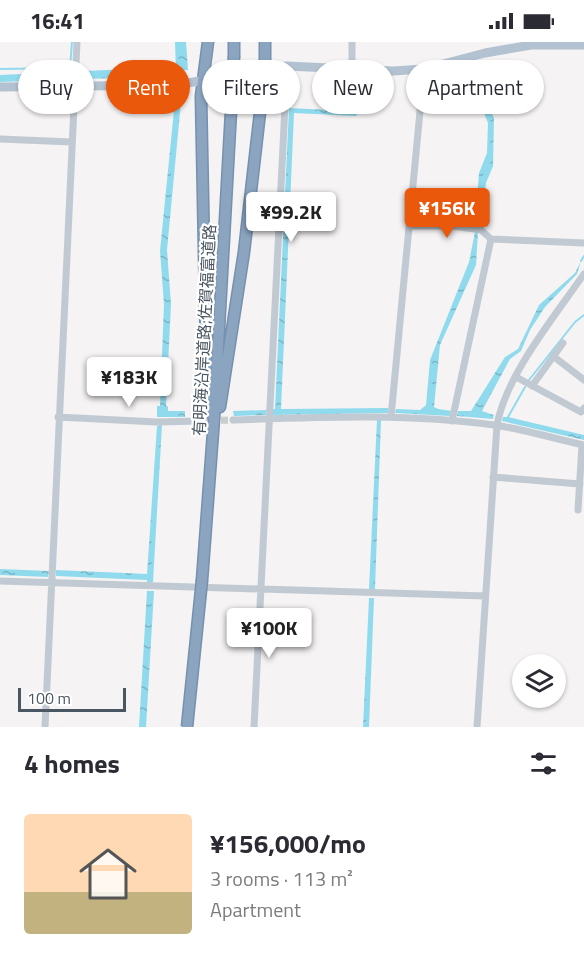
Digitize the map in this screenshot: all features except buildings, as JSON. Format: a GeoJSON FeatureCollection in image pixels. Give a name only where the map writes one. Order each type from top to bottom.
{"type":"FeatureCollection","features":[{"type":"Feature","properties":{"kind":"highway"},"geometry":{"type":"LineString","coordinates":[[205,60],[208,42]]}},
{"type":"Feature","properties":{"kind":"highway","name":"有明海沿岸道路;佐賀福富道路"},"geometry":{"type":"LineString","coordinates":[[188,727],[214,419],[234,42]]}},
{"type":"Feature","properties":{"kind":"highway"},"geometry":{"type":"LineString","coordinates":[[265,42],[266,60]]}},
{"type":"Feature","properties":{"kind":"highway"},"geometry":{"type":"LineString","coordinates":[[203,114],[207,404],[214,419]]}},
{"type":"Feature","properties":{"kind":"highway"},"geometry":{"type":"LineString","coordinates":[[214,419],[222,403],[244,252],[261,114]]}},
{"type":"Feature","properties":{"kind":"main road"},"geometry":{"type":"LineString","coordinates":[[458,60],[531,45],[584,45]]}},
{"type":"Feature","properties":{"kind":"main road"},"geometry":{"type":"LineString","coordinates":[[94,84],[148,87],[202,80]]}},
{"type":"Feature","properties":{"kind":"main road"},"geometry":{"type":"LineString","coordinates":[[0,87],[18,86]]}},
{"type":"Feature","properties":{"kind":"street"},"geometry":{"type":"LineString","coordinates":[[76,60],[77,42]]}},
{"type":"Feature","properties":{"kind":"street"},"geometry":{"type":"LineString","coordinates":[[352,42],[352,60]]}},
{"type":"Feature","properties":{"kind":"street"},"geometry":{"type":"LineString","coordinates":[[45,727],[73,114]]}},
{"type":"Feature","properties":{"kind":"street"},"geometry":{"type":"LineString","coordinates":[[254,727],[285,114]]}},
{"type":"Feature","properties":{"kind":"street"},"geometry":{"type":"LineString","coordinates":[[391,417],[420,114]]}},
{"type":"Feature","properties":{"kind":"street"},"geometry":{"type":"LineString","coordinates":[[0,139],[72,142]]}},
{"type":"Feature","properties":{"kind":"street"},"geometry":{"type":"LineString","coordinates":[[410,226],[453,226],[481,230],[491,239],[584,243]]}},
{"type":"Feature","properties":{"kind":"street"},"geometry":{"type":"LineString","coordinates":[[452,421],[491,239]]}},
{"type":"Feature","properties":{"kind":"street"},"geometry":{"type":"LineString","coordinates":[[477,727],[493,477],[500,411],[516,377],[540,337],[584,274]]}},
{"type":"Feature","properties":{"kind":"street"},"geometry":{"type":"LineString","coordinates":[[532,386],[563,343]]}},
{"type":"Feature","properties":{"kind":"street"},"geometry":{"type":"LineString","coordinates":[[553,356],[584,380]]}},
{"type":"Feature","properties":{"kind":"street"},"geometry":{"type":"LineString","coordinates":[[516,377],[581,412],[584,408]]}},
{"type":"Feature","properties":{"kind":"street"},"geometry":{"type":"LineString","coordinates":[[58,417],[156,422],[200,421]]}},
{"type":"Feature","properties":{"kind":"street"},"geometry":{"type":"LineString","coordinates":[[233,420],[391,417],[452,421],[497,425],[583,445],[578,510]]}},
{"type":"Feature","properties":{"kind":"street"},"geometry":{"type":"LineString","coordinates":[[493,477],[580,484]]}},
{"type":"Feature","properties":{"kind":"street"},"geometry":{"type":"LineString","coordinates":[[0,581],[485,596]]}},
{"type":"Feature","properties":{"kind":"water"},"geometry":{"type":"Polygon","coordinates":[[[175,42],[186,42],[187,60],[176,60],[175,42]]]}},
{"type":"Feature","properties":{"kind":"water"},"geometry":{"type":"Polygon","coordinates":[[[106,70],[106,78],[94,79],[94,71],[106,70]]]}},
{"type":"Feature","properties":{"kind":"water"},"geometry":{"type":"Polygon","coordinates":[[[18,74],[18,81],[0,82],[0,75],[18,74]]]}},
{"type":"Feature","properties":{"kind":"water"},"geometry":{"type":"Polygon","coordinates":[[[300,109],[312,109],[312,114],[300,113],[300,109]]]}},
{"type":"Feature","properties":{"kind":"water"},"geometry":{"type":"Polygon","coordinates":[[[174,114],[180,114],[167,250],[171,304],[166,406],[168,411],[185,411],[185,417],[157,417],[157,406],[160,406],[164,304],[160,251],[174,114]]]}},
{"type":"Feature","properties":{"kind":"water"},"geometry":{"type":"Polygon","coordinates":[[[289,114],[294,114],[281,409],[388,408],[388,413],[273,415],[273,409],[275,409],[289,114]]]}},
{"type":"Feature","properties":{"kind":"water"},"geometry":{"type":"Polygon","coordinates":[[[315,114],[357,114],[356,116],[315,114]]]}},
{"type":"Feature","properties":{"kind":"water"},"geometry":{"type":"Polygon","coordinates":[[[484,114],[492,114],[493,166],[486,183],[480,227],[475,226],[479,173],[487,153],[488,123],[484,114]]]}},
{"type":"Feature","properties":{"kind":"water"},"geometry":{"type":"Polygon","coordinates":[[[475,232],[478,232],[476,265],[440,345],[434,407],[452,411],[450,416],[395,413],[396,409],[420,410],[426,405],[430,360],[469,262],[475,232]]]}},
{"type":"Feature","properties":{"kind":"water"},"geometry":{"type":"Polygon","coordinates":[[[581,261],[577,274],[545,307],[530,330],[521,351],[510,359],[482,411],[494,415],[493,419],[457,416],[458,411],[471,411],[505,357],[518,349],[539,305],[575,273],[581,261]]]}},
{"type":"Feature","properties":{"kind":"water"},"geometry":{"type":"Polygon","coordinates":[[[267,410],[266,415],[234,416],[233,411],[267,410]]]}},
{"type":"Feature","properties":{"kind":"water"},"geometry":{"type":"Polygon","coordinates":[[[503,417],[584,435],[584,440],[502,421],[503,417]]]}},
{"type":"Feature","properties":{"kind":"water"},"geometry":{"type":"Polygon","coordinates":[[[377,420],[381,420],[375,589],[369,589],[377,420]]]}},
{"type":"Feature","properties":{"kind":"water"},"geometry":{"type":"Polygon","coordinates":[[[162,425],[153,582],[56,576],[56,570],[147,574],[157,426],[162,425]]]}},
{"type":"Feature","properties":{"kind":"water"},"geometry":{"type":"Polygon","coordinates":[[[0,569],[49,571],[48,577],[0,575],[0,569]]]}},
{"type":"Feature","properties":{"kind":"water"},"geometry":{"type":"Polygon","coordinates":[[[147,591],[154,591],[146,727],[139,727],[147,591]]]}},
{"type":"Feature","properties":{"kind":"water"},"geometry":{"type":"Polygon","coordinates":[[[369,598],[374,598],[369,727],[363,727],[369,598]]]}},
{"type":"Feature","properties":{"kind":"waterway"},"geometry":{"type":"LineString","coordinates":[[0,69],[70,68],[72,42]]}},
{"type":"Feature","properties":{"kind":"waterway"},"geometry":{"type":"LineString","coordinates":[[581,261],[584,256]]}},
{"type":"Feature","properties":{"kind":"waterway"},"geometry":{"type":"LineString","coordinates":[[529,380],[575,322],[584,315]]}},
{"type":"Feature","properties":{"kind":"waterway"},"geometry":{"type":"LineString","coordinates":[[508,417],[525,387]]}},
{"type":"Feature","properties":{"kind":"tunnel"},"geometry":{"type":"LineString","coordinates":[[200,421],[233,420]]}}]}
